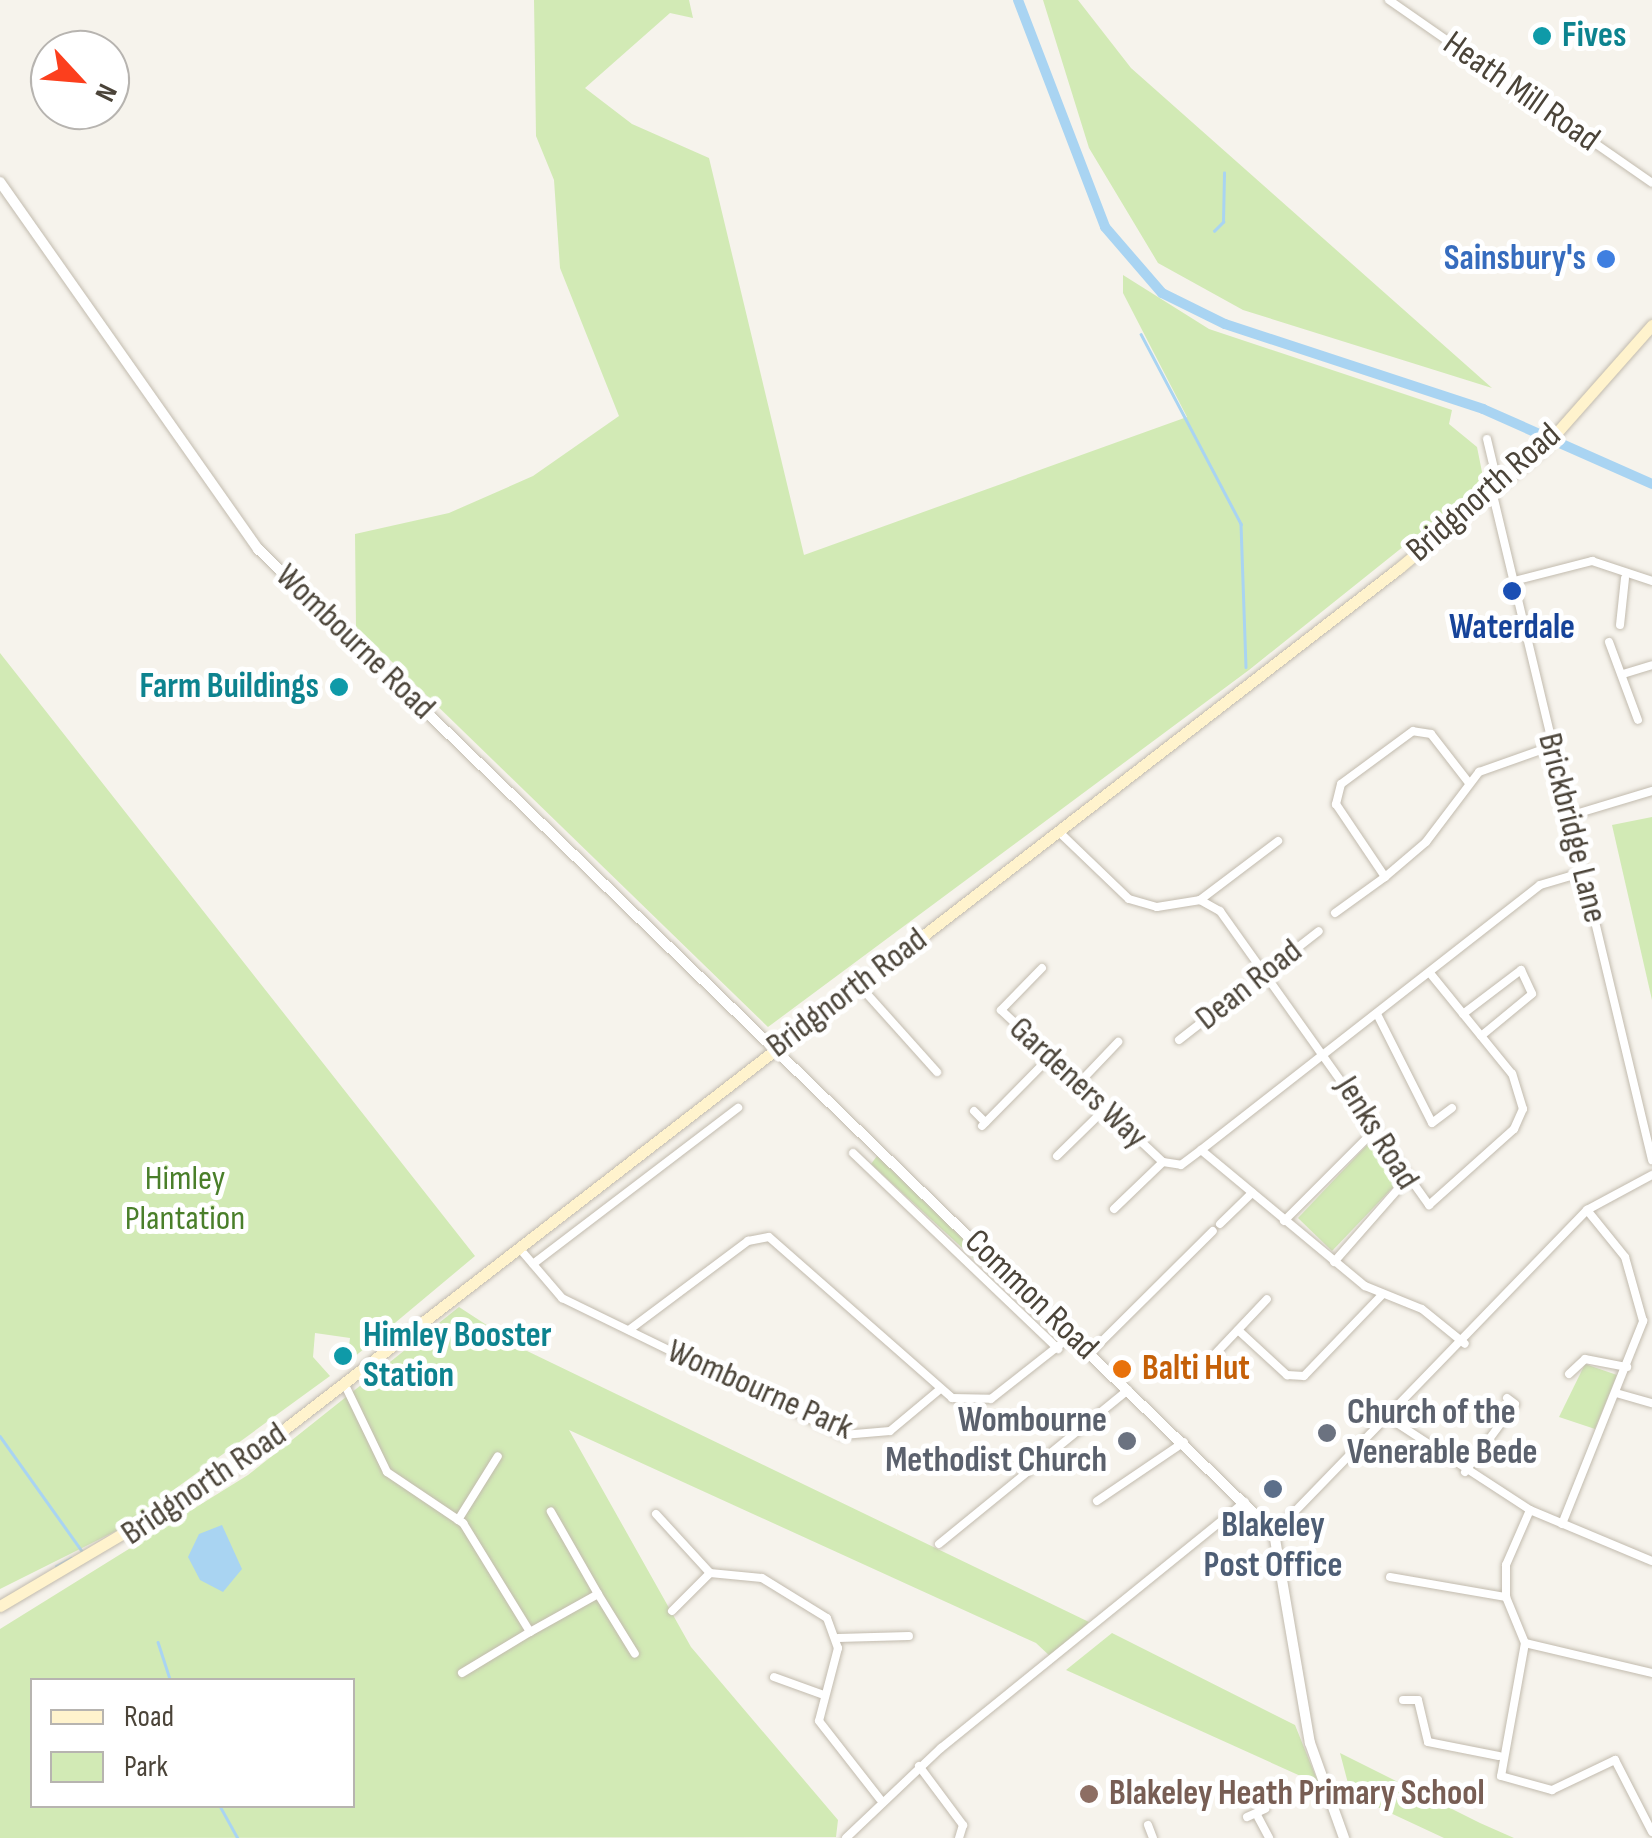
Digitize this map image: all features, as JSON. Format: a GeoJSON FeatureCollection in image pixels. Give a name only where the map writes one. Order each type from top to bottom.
{"type":"FeatureCollection","features":[{"type":"Feature","properties":{"kind":"main road","name":"Bridgnorth Road"},"geometry":{"type":"LineString","coordinates":[[0,1606],[190,1500],[520,1250],[668,1131],[1496,492],[1544,448],[1652,325]]}},
{"type":"Feature","properties":{"kind":"street","name":"Heath Mill Road"},"geometry":{"type":"LineString","coordinates":[[1389,0],[1652,183]]}},
{"type":"Feature","properties":{"kind":"street","name":"Wombourne Road"},"geometry":{"type":"LineString","coordinates":[[0,182],[258,549],[775,1048]]}},
{"type":"Feature","properties":{"kind":"street","name":"Brickbridge Lane"},"geometry":{"type":"LineString","coordinates":[[1487,439],[1487,467],[1652,1160]]}},
{"type":"Feature","properties":{"kind":"street"},"geometry":{"type":"LineString","coordinates":[[1514,581],[1592,560],[1625,578],[1652,581]]}},
{"type":"Feature","properties":{"kind":"street"},"geometry":{"type":"LineString","coordinates":[[1620,625],[1612,614],[1625,578]]}},
{"type":"Feature","properties":{"kind":"street"},"geometry":{"type":"LineString","coordinates":[[1609,642],[1638,720]]}},
{"type":"Feature","properties":{"kind":"street"},"geometry":{"type":"LineString","coordinates":[[1623,674],[1652,666]]}},
{"type":"Feature","properties":{"kind":"street"},"geometry":{"type":"LineString","coordinates":[[1385,877],[1336,804],[1341,784],[1420,730],[1469,783]]}},
{"type":"Feature","properties":{"kind":"street"},"geometry":{"type":"LineString","coordinates":[[1335,912],[1426,842],[1469,783],[1491,765],[1552,746]]}},
{"type":"Feature","properties":{"kind":"street"},"geometry":{"type":"LineString","coordinates":[[1569,816],[1652,791]]}},
{"type":"Feature","properties":{"kind":"street"},"geometry":{"type":"LineString","coordinates":[[1058,831],[1129,900],[1156,907],[1200,900],[1278,841]]}},
{"type":"Feature","properties":{"kind":"street"},"geometry":{"type":"LineString","coordinates":[[1202,1150],[1540,885],[1584,872]]}},
{"type":"Feature","properties":{"kind":"street"},"geometry":{"type":"LineString","coordinates":[[1339,893],[1348,902]]}},
{"type":"Feature","properties":{"kind":"street","name":"Jenks Road"},"geometry":{"type":"LineString","coordinates":[[1200,900],[1220,912],[1326,1054],[1377,1128],[1419,1201],[1437,1203],[1518,1124],[1519,1084],[1430,972]]}},
{"type":"Feature","properties":{"kind":"street","name":"Dean Road"},"geometry":{"type":"LineString","coordinates":[[1178,1040],[1320,931]]}},
{"type":"Feature","properties":{"kind":"street"},"geometry":{"type":"LineString","coordinates":[[1463,1014],[1521,970],[1532,994],[1481,1036]]}},
{"type":"Feature","properties":{"kind":"street","name":"Gardeners Way"},"geometry":{"type":"LineString","coordinates":[[1046,986],[1039,972],[1001,1010],[1163,1162],[1181,1164],[1202,1150],[1334,1262],[1382,1295],[1422,1309],[1465,1344]]}},
{"type":"Feature","properties":{"kind":"street"},"geometry":{"type":"LineString","coordinates":[[859,985],[937,1072]]}},
{"type":"Feature","properties":{"kind":"street"},"geometry":{"type":"LineString","coordinates":[[1377,1014],[1432,1123],[1452,1108]]}},
{"type":"Feature","properties":{"kind":"street"},"geometry":{"type":"LineString","coordinates":[[1079,1083],[1115,1045],[1103,1040]]}},
{"type":"Feature","properties":{"kind":"street","name":"Common Road"},"geometry":{"type":"LineString","coordinates":[[775,1048],[1274,1533]]}},
{"type":"Feature","properties":{"kind":"street"},"geometry":{"type":"LineString","coordinates":[[925,1059],[936,1048]]}},
{"type":"Feature","properties":{"kind":"street"},"geometry":{"type":"LineString","coordinates":[[974,1111],[983,1124],[1050,1056]]}},
{"type":"Feature","properties":{"kind":"street"},"geometry":{"type":"LineString","coordinates":[[533,1264],[738,1108]]}},
{"type":"Feature","properties":{"kind":"street"},"geometry":{"type":"LineString","coordinates":[[1054,1140],[1061,1153],[1105,1109]]}},
{"type":"Feature","properties":{"kind":"street"},"geometry":{"type":"LineString","coordinates":[[1284,1221],[1377,1128]]}},
{"type":"Feature","properties":{"kind":"street"},"geometry":{"type":"LineString","coordinates":[[668,1131],[682,1150]]}},
{"type":"Feature","properties":{"kind":"street"},"geometry":{"type":"LineString","coordinates":[[862,1161],[875,1146]]}},
{"type":"Feature","properties":{"kind":"street","name":"Common Road"},"geometry":{"type":"LineString","coordinates":[[853,1153],[1058,1349]]}},
{"type":"Feature","properties":{"kind":"street"},"geometry":{"type":"LineString","coordinates":[[1114,1209],[1163,1162]]}},
{"type":"Feature","properties":{"kind":"street"},"geometry":{"type":"LineString","coordinates":[[1344,1838],[1310,1743],[1274,1533],[1465,1344],[1587,1210],[1652,1176]]}},
{"type":"Feature","properties":{"kind":"street"},"geometry":{"type":"LineString","coordinates":[[1334,1262],[1406,1180]]}},
{"type":"Feature","properties":{"kind":"street"},"geometry":{"type":"LineString","coordinates":[[1090,1353],[1252,1193]]}},
{"type":"Feature","properties":{"kind":"street"},"geometry":{"type":"LineString","coordinates":[[1562,1524],[1643,1321],[1639,1290],[1587,1210]]}},
{"type":"Feature","properties":{"kind":"street","name":"Wombourne Park"},"geometry":{"type":"LineString","coordinates":[[520,1250],[562,1298],[842,1434],[890,1431],[939,1390],[769,1236],[748,1241],[629,1330]]}},
{"type":"Feature","properties":{"kind":"street"},"geometry":{"type":"LineString","coordinates":[[1639,1290],[1652,1285]]}},
{"type":"Feature","properties":{"kind":"street"},"geometry":{"type":"LineString","coordinates":[[1238,1330],[1287,1375],[1304,1376],[1382,1295]]}},
{"type":"Feature","properties":{"kind":"street"},"geometry":{"type":"LineString","coordinates":[[1216,1353],[1267,1299]]}},
{"type":"Feature","properties":{"kind":"street"},"geometry":{"type":"LineString","coordinates":[[939,1390],[991,1398],[1071,1336]]}},
{"type":"Feature","properties":{"kind":"street"},"geometry":{"type":"LineString","coordinates":[[1569,1374],[1585,1359],[1627,1367]]}},
{"type":"Feature","properties":{"kind":"street"},"geometry":{"type":"LineString","coordinates":[[344,1383],[396,1484],[458,1520],[530,1632]]}},
{"type":"Feature","properties":{"kind":"street"},"geometry":{"type":"LineString","coordinates":[[939,1544],[1128,1390]]}},
{"type":"Feature","properties":{"kind":"street"},"geometry":{"type":"LineString","coordinates":[[1616,1393],[1652,1404]]}},
{"type":"Feature","properties":{"kind":"street"},"geometry":{"type":"LineString","coordinates":[[1464,1472],[1515,1404],[1507,1398]]}},
{"type":"Feature","properties":{"kind":"street"},"geometry":{"type":"LineString","coordinates":[[1389,1418],[1464,1472],[1530,1510],[1652,1561]]}},
{"type":"Feature","properties":{"kind":"street"},"geometry":{"type":"LineString","coordinates":[[1097,1500],[1184,1442]]}},
{"type":"Feature","properties":{"kind":"street"},"geometry":{"type":"LineString","coordinates":[[458,1520],[498,1456]]}},
{"type":"Feature","properties":{"kind":"street"},"geometry":{"type":"LineString","coordinates":[[1098,1483],[1106,1494]]}},
{"type":"Feature","properties":{"kind":"street"},"geometry":{"type":"LineString","coordinates":[[846,1838],[880,1799],[919,1766],[1096,1629],[1244,1502]]}},
{"type":"Feature","properties":{"kind":"street"},"geometry":{"type":"LineString","coordinates":[[1530,1510],[1506,1565],[1506,1597],[1524,1642],[1498,1756],[1501,1776],[1538,1790],[1563,1788],[1615,1760],[1652,1832]]}},
{"type":"Feature","properties":{"kind":"street"},"geometry":{"type":"LineString","coordinates":[[551,1512],[634,1654]]}},
{"type":"Feature","properties":{"kind":"street"},"geometry":{"type":"LineString","coordinates":[[664,1521],[672,1512]]}},
{"type":"Feature","properties":{"kind":"street"},"geometry":{"type":"LineString","coordinates":[[656,1514],[710,1572],[775,1584],[824,1614],[838,1638],[820,1694],[819,1721],[880,1799]]}},
{"type":"Feature","properties":{"kind":"street"},"geometry":{"type":"LineString","coordinates":[[947,1537],[955,1546]]}},
{"type":"Feature","properties":{"kind":"street"},"geometry":{"type":"LineString","coordinates":[[672,1611],[710,1572]]}},
{"type":"Feature","properties":{"kind":"street"},"geometry":{"type":"LineString","coordinates":[[1390,1577],[1506,1597]]}},
{"type":"Feature","properties":{"kind":"street"},"geometry":{"type":"LineString","coordinates":[[462,1673],[598,1594]]}},
{"type":"Feature","properties":{"kind":"street"},"geometry":{"type":"LineString","coordinates":[[838,1638],[909,1636]]}},
{"type":"Feature","properties":{"kind":"street"},"geometry":{"type":"LineString","coordinates":[[1524,1642],[1652,1672]]}},
{"type":"Feature","properties":{"kind":"street"},"geometry":{"type":"LineString","coordinates":[[777,1694],[778,1678],[820,1694]]}},
{"type":"Feature","properties":{"kind":"street"},"geometry":{"type":"LineString","coordinates":[[1402,1700],[1418,1700],[1428,1742],[1498,1756]]}},
{"type":"Feature","properties":{"kind":"street"},"geometry":{"type":"LineString","coordinates":[[919,1766],[962,1825],[959,1838]]}},
{"type":"Feature","properties":{"kind":"street"},"geometry":{"type":"LineString","coordinates":[[1248,1817],[1258,1817],[1265,1809]]}},
{"type":"Feature","properties":{"kind":"street"},"geometry":{"type":"LineString","coordinates":[[1258,1817],[1270,1838]]}},
{"type":"Feature","properties":{"kind":"street"},"geometry":{"type":"LineString","coordinates":[[962,1825],[975,1825]]}},
{"type":"Feature","properties":{"kind":"street"},"geometry":{"type":"LineString","coordinates":[[1148,1825],[1153,1838]]}},
{"type":"Feature","properties":{"kind":"green space"},"geometry":{"type":"Polygon","coordinates":[[[534,0],[689,0],[693,18],[670,13],[585,88],[632,124],[709,158],[804,555],[1187,417],[1123,293],[1123,275],[1209,329],[1452,410],[1449,424],[1477,447],[1484,482],[1249,670],[768,1027],[356,627],[355,534],[449,513],[533,476],[619,416],[560,268],[554,180],[536,136],[534,0]]]}},
{"type":"Feature","properties":{"kind":"green space"},"geometry":{"type":"Polygon","coordinates":[[[1043,0],[1078,0],[1131,68],[1492,388],[1243,310],[1158,263],[1089,148],[1043,0]]]}},
{"type":"Feature","properties":{"kind":"green space","name":"Himley Plantation"},"geometry":{"type":"Polygon","coordinates":[[[0,653],[475,1256],[347,1363],[350,1338],[315,1333],[313,1357],[330,1376],[120,1529],[0,1589],[0,653]]]}},
{"type":"Feature","properties":{"kind":"green space"},"geometry":{"type":"Polygon","coordinates":[[[1652,817],[1652,1000],[1612,825],[1652,817]]]}},
{"type":"Feature","properties":{"kind":"green space"},"geometry":{"type":"Polygon","coordinates":[[[1369,1143],[1400,1180],[1332,1251],[1298,1218],[1369,1143]]]}},
{"type":"Feature","properties":{"kind":"green space"},"geometry":{"type":"Polygon","coordinates":[[[877,1156],[1059,1332],[1058,1336],[871,1164],[877,1156]]]}},
{"type":"Feature","properties":{"kind":"green space"},"geometry":{"type":"Polygon","coordinates":[[[459,1307],[525,1350],[1089,1622],[1052,1658],[1036,1643],[569,1430],[691,1647],[838,1820],[836,1837],[0,1838],[0,1629],[248,1475],[459,1307]]]}},
{"type":"Feature","properties":{"kind":"green space"},"geometry":{"type":"Polygon","coordinates":[[[1585,1364],[1617,1375],[1595,1429],[1559,1417],[1585,1364]]]}},
{"type":"Feature","properties":{"kind":"green space"},"geometry":{"type":"Polygon","coordinates":[[[1112,1633],[1295,1725],[1328,1807],[1305,1778],[1066,1670],[1112,1633]]]}},
{"type":"Feature","properties":{"kind":"green space"},"geometry":{"type":"Polygon","coordinates":[[[1340,1753],[1514,1838],[1444,1838],[1369,1803],[1354,1806],[1340,1753]]]}},
{"type":"Feature","properties":{"kind":"water"},"geometry":{"type":"Polygon","coordinates":[[[222,1525],[242,1569],[223,1592],[200,1580],[188,1557],[199,1534],[222,1525]]]}},
{"type":"Feature","properties":{"kind":"waterway"},"geometry":{"type":"LineString","coordinates":[[1018,0],[1105,227],[1162,293],[1225,324],[1483,409],[1652,484]]}},
{"type":"Feature","properties":{"kind":"waterway"},"geometry":{"type":"LineString","coordinates":[[1214,231],[1223,222],[1224,173]]}},
{"type":"Feature","properties":{"kind":"waterway"},"geometry":{"type":"LineString","coordinates":[[1141,334],[1241,524],[1246,667]]}},
{"type":"Feature","properties":{"kind":"waterway"},"geometry":{"type":"LineString","coordinates":[[0,1436],[82,1551]]}},
{"type":"Feature","properties":{"kind":"waterway"},"geometry":{"type":"LineString","coordinates":[[56,1566],[71,1558]]}},
{"type":"Feature","properties":{"kind":"waterway"},"geometry":{"type":"LineString","coordinates":[[158,1642],[169,1678]]}},
{"type":"Feature","properties":{"kind":"waterway"},"geometry":{"type":"LineString","coordinates":[[221,1808],[238,1838]]}},
{"type":"Feature","properties":{"kind":"place","name":"Fives"},"geometry":{"type":"Point","coordinates":[1542,36]}},
{"type":"Feature","properties":{"kind":"place","name":"Sainsbury's"},"geometry":{"type":"Point","coordinates":[1606,259]}},
{"type":"Feature","properties":{"kind":"place","name":"Waterdale"},"geometry":{"type":"Point","coordinates":[1512,591]}},
{"type":"Feature","properties":{"kind":"place","name":"Farm Buildings"},"geometry":{"type":"Point","coordinates":[339,687]}},
{"type":"Feature","properties":{"kind":"place","name":"Himley Booster Station"},"geometry":{"type":"Point","coordinates":[343,1356]}},
{"type":"Feature","properties":{"kind":"place","name":"Balti Hut"},"geometry":{"type":"Point","coordinates":[1122,1369]}},
{"type":"Feature","properties":{"kind":"place","name":"Church of the Venerable Bede"},"geometry":{"type":"Point","coordinates":[1327,1433]}},
{"type":"Feature","properties":{"kind":"place","name":"Wombourne Methodist Church"},"geometry":{"type":"Point","coordinates":[1127,1441]}},
{"type":"Feature","properties":{"kind":"place","name":"Blakeley Post Office"},"geometry":{"type":"Point","coordinates":[1273,1489]}},
{"type":"Feature","properties":{"kind":"place","name":"Blakeley Heath Primary School"},"geometry":{"type":"Point","coordinates":[1089,1794]}}]}
